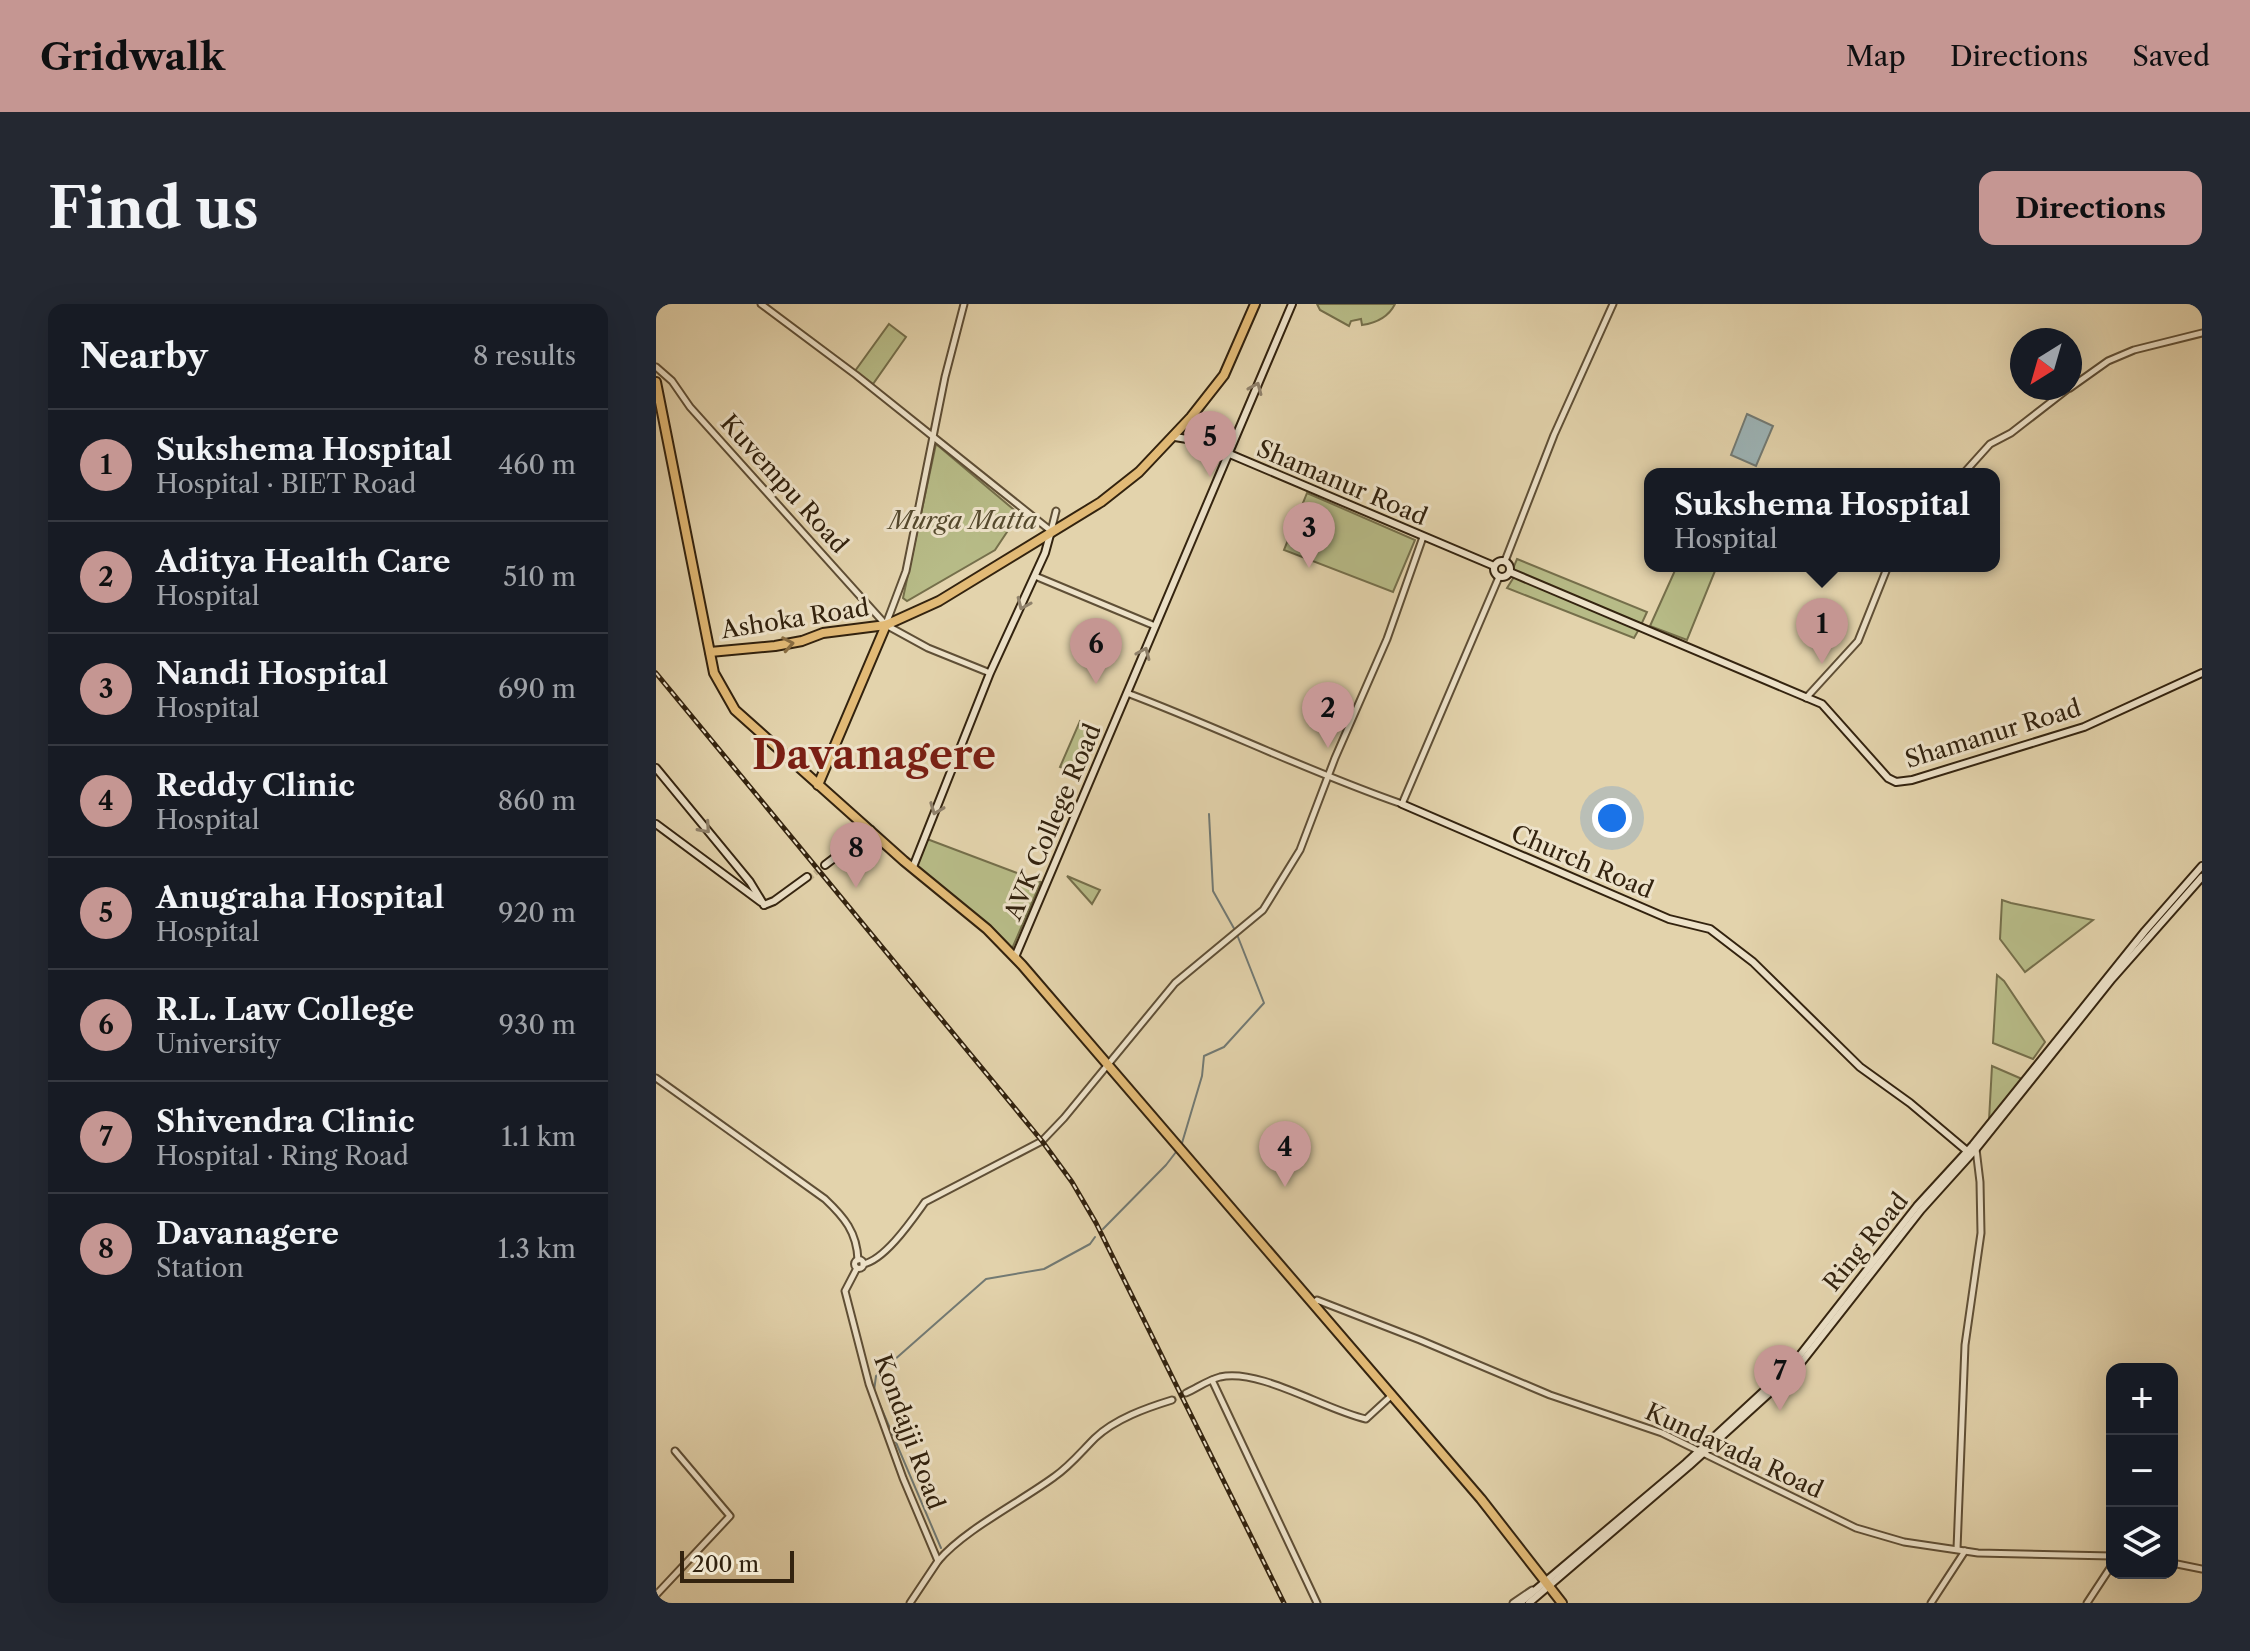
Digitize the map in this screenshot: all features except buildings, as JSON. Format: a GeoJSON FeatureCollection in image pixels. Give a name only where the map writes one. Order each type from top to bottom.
{"type":"FeatureCollection","features":[{"type":"Feature","properties":{"kind":"main road","name":"Ashoka Road"},"geometry":{"type":"LineString","coordinates":[[710,652],[775,646],[823,633],[886,625],[939,601],[1101,502],[1139,472],[1175,437],[1224,375],[1254,304]]}},
{"type":"Feature","properties":{"kind":"main road","name":"AVK College Road"},"geometry":{"type":"LineString","coordinates":[[1015,957],[1292,304]]}},
{"type":"Feature","properties":{"kind":"main road"},"geometry":{"type":"LineString","coordinates":[[656,382],[714,673],[735,710],[987,929],[1015,957],[1481,1499],[1544,1586],[1562,1603]]}},
{"type":"Feature","properties":{"kind":"main road","name":"Shamanur Road"},"geometry":{"type":"LineString","coordinates":[[1175,437],[1199,441],[1494,566]]}},
{"type":"Feature","properties":{"kind":"main road"},"geometry":{"type":"LineString","coordinates":[[913,867],[990,673],[1035,576],[1051,531]]}},
{"type":"Feature","properties":{"kind":"main road"},"geometry":{"type":"LineString","coordinates":[[1499,561],[1505,561],[1510,572],[1506,577],[1499,577],[1493,571],[1494,566],[1499,561]]}},
{"type":"Feature","properties":{"kind":"main road","name":"Shamanur Road"},"geometry":{"type":"LineString","coordinates":[[1510,572],[1822,704],[1888,778],[1903,782],[2084,727],[2202,673]]}},
{"type":"Feature","properties":{"kind":"main road"},"geometry":{"type":"LineString","coordinates":[[818,785],[886,625]]}},
{"type":"Feature","properties":{"kind":"main road"},"geometry":{"type":"LineString","coordinates":[[656,768],[750,882],[764,906]]}},
{"type":"Feature","properties":{"kind":"main road","name":"Church Road"},"geometry":{"type":"LineString","coordinates":[[1402,804],[1669,919],[1710,929],[1780,984],[1860,1067],[1972,1148]]}},
{"type":"Feature","properties":{"kind":"main road"},"geometry":{"type":"LineString","coordinates":[[656,824],[764,906]]}},
{"type":"Feature","properties":{"kind":"main road"},"geometry":{"type":"LineString","coordinates":[[824,864],[870,830]]}},
{"type":"Feature","properties":{"kind":"main road","name":"Ring Road"},"geometry":{"type":"LineString","coordinates":[[1972,1148],[2145,931],[2202,866]]}},
{"type":"Feature","properties":{"kind":"main road","name":"Ring Road"},"geometry":{"type":"LineString","coordinates":[[1520,1603],[1702,1452],[1793,1364],[1917,1206],[1972,1148],[2112,979],[2202,877]]}},
{"type":"Feature","properties":{"kind":"main road"},"geometry":{"type":"LineString","coordinates":[[764,906],[807,878]]}},
{"type":"Feature","properties":{"kind":"main road","name":"Ring Road"},"geometry":{"type":"LineString","coordinates":[[1532,1603],[1544,1586]]}},
{"type":"Feature","properties":{"kind":"street"},"geometry":{"type":"LineString","coordinates":[[761,304],[856,375],[1051,531],[1056,511]]}},
{"type":"Feature","properties":{"kind":"street"},"geometry":{"type":"LineString","coordinates":[[886,625],[906,571],[945,377],[964,304]]}},
{"type":"Feature","properties":{"kind":"street"},"geometry":{"type":"LineString","coordinates":[[1505,561],[1554,435],[1613,304]]}},
{"type":"Feature","properties":{"kind":"street"},"geometry":{"type":"LineString","coordinates":[[2082,379],[2108,361],[2134,350],[2202,333]]}},
{"type":"Feature","properties":{"kind":"street","name":"Kuvempu Road"},"geometry":{"type":"LineString","coordinates":[[656,367],[672,381],[690,407],[886,625],[928,648],[990,673]]}},
{"type":"Feature","properties":{"kind":"street"},"geometry":{"type":"LineString","coordinates":[[1968,468],[1990,444],[2011,433],[2054,400]]}},
{"type":"Feature","properties":{"kind":"street"},"geometry":{"type":"LineString","coordinates":[[656,1078],[825,1199],[846,1219],[855,1236],[859,1264],[873,1262],[925,1202],[1042,1141],[1175,983],[1263,910],[1295,861],[1402,602],[1423,537]]}},
{"type":"Feature","properties":{"kind":"street"},"geometry":{"type":"LineString","coordinates":[[1806,698],[1858,641],[1886,572]]}},
{"type":"Feature","properties":{"kind":"street"},"geometry":{"type":"LineString","coordinates":[[1035,576],[1155,626]]}},
{"type":"Feature","properties":{"kind":"street"},"geometry":{"type":"LineString","coordinates":[[1402,804],[1499,577]]}},
{"type":"Feature","properties":{"kind":"street","name":"Church Road"},"geometry":{"type":"LineString","coordinates":[[1127,693],[1368,794],[1402,804]]}},
{"type":"Feature","properties":{"kind":"street"},"geometry":{"type":"LineString","coordinates":[[1957,1549],[1965,1345],[1981,1233],[1980,1182],[1972,1148]]}},
{"type":"Feature","properties":{"kind":"street","name":"Kondajji Road"},"geometry":{"type":"LineString","coordinates":[[859,1264],[845,1291],[869,1384],[903,1478],[938,1561]]}},
{"type":"Feature","properties":{"kind":"street","name":"Kundavada Road"},"geometry":{"type":"LineString","coordinates":[[1312,1305],[1317,1300],[1329,1304],[1550,1395],[1662,1433],[1856,1528],[1904,1542],[1965,1551],[2106,1556]]}},
{"type":"Feature","properties":{"kind":"street"},"geometry":{"type":"LineString","coordinates":[[1186,1393],[1212,1380],[1237,1376],[1271,1383],[1366,1419],[1391,1396]]}},
{"type":"Feature","properties":{"kind":"street"},"geometry":{"type":"LineString","coordinates":[[1212,1380],[1317,1603]]}},
{"type":"Feature","properties":{"kind":"street"},"geometry":{"type":"LineString","coordinates":[[910,1603],[938,1561],[953,1545],[1055,1476],[1078,1458],[1097,1436],[1130,1416],[1172,1400]]}},
{"type":"Feature","properties":{"kind":"street"},"geometry":{"type":"LineString","coordinates":[[656,1595],[730,1516],[675,1451]]}},
{"type":"Feature","properties":{"kind":"street"},"geometry":{"type":"LineString","coordinates":[[1931,1603],[1965,1551]]}},
{"type":"Feature","properties":{"kind":"street"},"geometry":{"type":"LineString","coordinates":[[2178,1564],[2202,1569]]}},
{"type":"Feature","properties":{"kind":"street"},"geometry":{"type":"LineString","coordinates":[[2087,1603],[2106,1574]]}},
{"type":"Feature","properties":{"kind":"street"},"geometry":{"type":"LineString","coordinates":[[1513,1603],[1544,1586]]}},
{"type":"Feature","properties":{"kind":"green space"},"geometry":{"type":"Polygon","coordinates":[[[1317,304],[1395,304],[1389,313],[1377,321],[1362,325],[1361,319],[1351,321],[1349,326],[1320,310],[1317,304]]]}},
{"type":"Feature","properties":{"kind":"green space"},"geometry":{"type":"Polygon","coordinates":[[[889,324],[906,337],[873,384],[855,371],[889,324]]]}},
{"type":"Feature","properties":{"kind":"green space","name":"Murga Matta"},"geometry":{"type":"Polygon","coordinates":[[[936,444],[1019,514],[995,550],[907,601],[903,598],[936,444]]]}},
{"type":"Feature","properties":{"kind":"green space"},"geometry":{"type":"Polygon","coordinates":[[[1307,493],[1415,540],[1393,592],[1284,550],[1307,493]]]}},
{"type":"Feature","properties":{"kind":"green space"},"geometry":{"type":"Polygon","coordinates":[[[1517,559],[1647,612],[1641,625],[1512,571],[1517,559]]]}},
{"type":"Feature","properties":{"kind":"green space"},"geometry":{"type":"Polygon","coordinates":[[[1674,572],[1715,572],[1687,640],[1650,626],[1674,572]]]}},
{"type":"Feature","properties":{"kind":"green space"},"geometry":{"type":"Polygon","coordinates":[[[1514,577],[1639,629],[1634,638],[1507,588],[1514,577]]]}},
{"type":"Feature","properties":{"kind":"green space"},"geometry":{"type":"Polygon","coordinates":[[[1080,721],[1101,730],[1081,775],[1060,767],[1080,721]]]}},
{"type":"Feature","properties":{"kind":"green space"},"geometry":{"type":"Polygon","coordinates":[[[927,839],[1041,882],[1011,951],[915,868],[927,839]]]}},
{"type":"Feature","properties":{"kind":"green space"},"geometry":{"type":"Polygon","coordinates":[[[1067,876],[1100,890],[1092,904],[1067,876]]]}},
{"type":"Feature","properties":{"kind":"green space"},"geometry":{"type":"Polygon","coordinates":[[[2002,900],[2093,920],[2025,972],[2000,939],[2002,900]]]}},
{"type":"Feature","properties":{"kind":"green space"},"geometry":{"type":"Polygon","coordinates":[[[1997,975],[2045,1042],[2033,1059],[1993,1043],[1997,975]]]}},
{"type":"Feature","properties":{"kind":"green space"},"geometry":{"type":"Polygon","coordinates":[[[1992,1066],[2022,1079],[1989,1120],[1992,1066]]]}},
{"type":"Feature","properties":{"kind":"water"},"geometry":{"type":"Polygon","coordinates":[[[1747,414],[1773,426],[1756,466],[1731,455],[1747,414]]]}},
{"type":"Feature","properties":{"kind":"waterway"},"geometry":{"type":"LineString","coordinates":[[1182,1143],[1202,1076],[1204,1056],[1224,1047],[1264,1003],[1236,932],[1213,891],[1209,814]]}},
{"type":"Feature","properties":{"kind":"waterway"},"geometry":{"type":"LineString","coordinates":[[1103,1229],[1176,1152]]}},
{"type":"Feature","properties":{"kind":"waterway"},"geometry":{"type":"LineString","coordinates":[[941,1548],[874,1391],[876,1376],[986,1279],[1044,1269],[1090,1244],[1095,1237]]}},
{"type":"Feature","properties":{"kind":"tunnel"},"geometry":{"type":"LineString","coordinates":[[808,879],[825,865]]}},
{"type":"Feature","properties":{"kind":"tunnel"},"geometry":{"type":"LineString","coordinates":[[1172,1400],[1186,1393]]}},
{"type":"Feature","properties":{"kind":"railway"},"geometry":{"type":"LineString","coordinates":[[656,673],[1042,1141],[1072,1182],[1096,1223],[1284,1603]]}},
{"type":"Feature","properties":{"kind":"place","name":"Anugraha Hospital"},"geometry":{"type":"Point","coordinates":[1210,477]}},
{"type":"Feature","properties":{"kind":"place","name":"Nandi Hospital"},"geometry":{"type":"Point","coordinates":[1309,568]}},
{"type":"Feature","properties":{"kind":"place","name":"Sukshema Hospital"},"geometry":{"type":"Point","coordinates":[1822,664]}},
{"type":"Feature","properties":{"kind":"place","name":"R.L. Law College"},"geometry":{"type":"Point","coordinates":[1096,684]}},
{"type":"Feature","properties":{"kind":"place","name":"Aditya Health Care"},"geometry":{"type":"Point","coordinates":[1328,748]}},
{"type":"Feature","properties":{"kind":"place","name":"Davanagere"},"geometry":{"type":"Point","coordinates":[856,888]}},
{"type":"Feature","properties":{"kind":"place","name":"Reddy Clinic"},"geometry":{"type":"Point","coordinates":[1285,1187]}},
{"type":"Feature","properties":{"kind":"place","name":"Shivendra Clinic"},"geometry":{"type":"Point","coordinates":[1780,1411]}},
{"type":"Feature","properties":{"kind":"district","name":"Davanagere"},"geometry":{"type":"Point","coordinates":[874,755]}}]}
